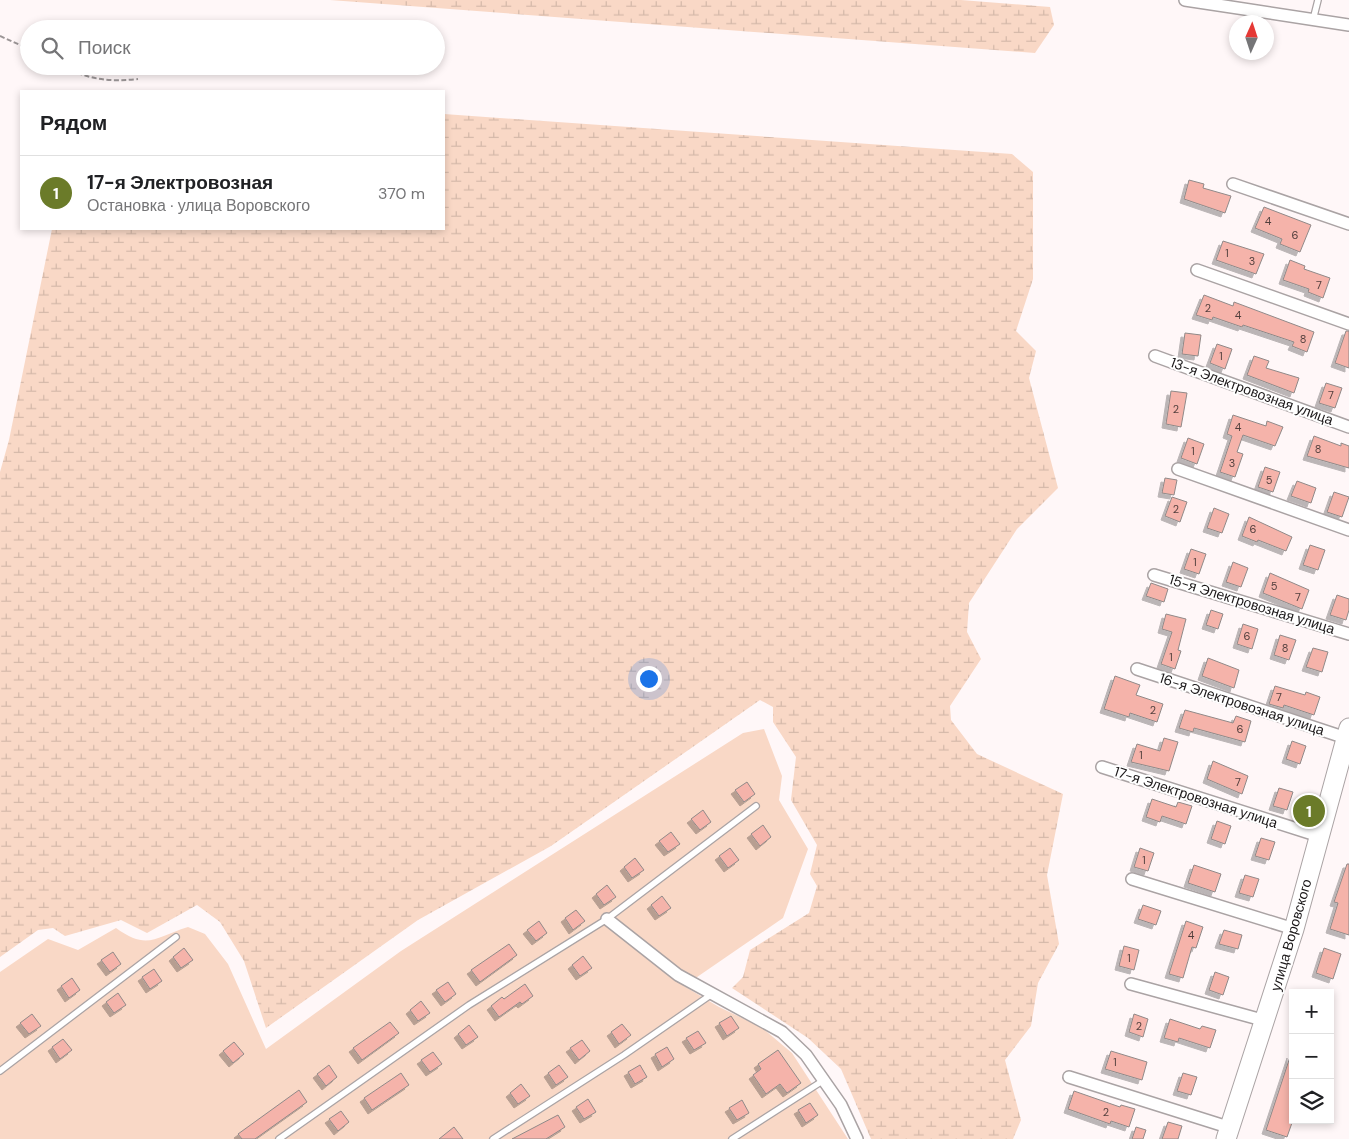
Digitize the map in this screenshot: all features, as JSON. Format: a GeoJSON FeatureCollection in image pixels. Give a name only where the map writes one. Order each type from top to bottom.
{"type":"FeatureCollection","features":[{"type":"Feature","properties":{"kind":"main road","name":"улица Воровского"},"geometry":{"type":"LineString","coordinates":[[1229,1133],[1294,929],[1348,733]]}},
{"type":"Feature","properties":{"kind":"street"},"geometry":{"type":"LineString","coordinates":[[1185,0],[1349,25]]}},
{"type":"Feature","properties":{"kind":"street"},"geometry":{"type":"LineString","coordinates":[[1233,184],[1349,224]]}},
{"type":"Feature","properties":{"kind":"street"},"geometry":{"type":"LineString","coordinates":[[1197,270],[1349,324]]}},
{"type":"Feature","properties":{"kind":"street","name":"13-я Электровозная улица"},"geometry":{"type":"LineString","coordinates":[[1156,356],[1349,427]]}},
{"type":"Feature","properties":{"kind":"street"},"geometry":{"type":"LineString","coordinates":[[1178,469],[1349,530]]}},
{"type":"Feature","properties":{"kind":"street","name":"15-я Электровозная улица"},"geometry":{"type":"LineString","coordinates":[[1154,575],[1349,634]]}},
{"type":"Feature","properties":{"kind":"street","name":"16-я Электровозная улица"},"geometry":{"type":"LineString","coordinates":[[1137,669],[1348,733]]}},
{"type":"Feature","properties":{"kind":"street","name":"17-я Электровозная улица"},"geometry":{"type":"LineString","coordinates":[[1102,767],[1319,836]]}},
{"type":"Feature","properties":{"kind":"street"},"geometry":{"type":"LineString","coordinates":[[1132,879],[1294,929]]}},
{"type":"Feature","properties":{"kind":"street"},"geometry":{"type":"LineString","coordinates":[[607,919],[678,975],[782,1032],[806,1055],[824,1080],[841,1105],[857,1139]]}},
{"type":"Feature","properties":{"kind":"street"},"geometry":{"type":"LineString","coordinates":[[1131,984],[1266,1021]]}},
{"type":"Feature","properties":{"kind":"street"},"geometry":{"type":"LineString","coordinates":[[1069,1077],[1229,1133]]}},
{"type":"Feature","properties":{"kind":"lane"},"geometry":{"type":"LineString","coordinates":[[1312,20],[1318,0]]}},
{"type":"Feature","properties":{"kind":"lane"},"geometry":{"type":"LineString","coordinates":[[280,1139],[469,1005],[607,919],[756,806]]}},
{"type":"Feature","properties":{"kind":"lane"},"geometry":{"type":"LineString","coordinates":[[0,1071],[176,936]]}},
{"type":"Feature","properties":{"kind":"lane"},"geometry":{"type":"LineString","coordinates":[[494,1139],[624,1055],[712,994]]}},
{"type":"Feature","properties":{"kind":"lane"},"geometry":{"type":"LineString","coordinates":[[732,1139],[824,1080]]}},
{"type":"Feature","properties":{"kind":"path"},"geometry":{"type":"LineString","coordinates":[[0,36],[20,45]]}},
{"type":"Feature","properties":{"kind":"path"},"geometry":{"type":"LineString","coordinates":[[81,75],[100,80],[138,79]]}},
{"type":"Feature","properties":{"kind":"green space"},"geometry":{"type":"Polygon","coordinates":[[[330,0],[961,0],[1050,7],[1054,25],[1035,53],[330,0]]]}},
{"type":"Feature","properties":{"kind":"green space"},"geometry":{"type":"Polygon","coordinates":[[[445,114],[1012,154],[1033,172],[1033,279],[1016,331],[1036,351],[1029,378],[1058,488],[1017,529],[969,603],[967,632],[981,659],[950,706],[951,720],[977,754],[1063,794],[1047,875],[1059,944],[1038,983],[1031,1026],[1005,1060],[1021,1120],[1013,1139],[871,1139],[841,1069],[808,1038],[732,988],[743,977],[750,950],[809,913],[817,886],[810,874],[817,845],[791,800],[796,757],[773,722],[773,707],[760,700],[551,846],[418,920],[266,1028],[244,961],[220,922],[197,905],[147,933],[121,920],[65,936],[53,928],[38,930],[0,957],[0,472],[9,440],[52,230],[445,230],[445,114]]]}},
{"type":"Feature","properties":{"kind":"green space"},"geometry":{"type":"Polygon","coordinates":[[[764,729],[782,776],[779,800],[808,849],[783,918],[684,986],[719,1007],[761,1027],[792,1053],[848,1139],[0,1139],[0,972],[48,939],[78,950],[116,928],[136,939],[144,940],[159,938],[188,927],[205,934],[228,964],[266,1049],[401,951],[743,733],[764,729]]]}},
{"type":"Feature","properties":{"kind":"building"},"geometry":{"type":"Polygon","coordinates":[[[1189,180],[1204,184],[1203,188],[1231,196],[1225,213],[1184,199],[1189,180]]]}},
{"type":"Feature","properties":{"kind":"building"},"geometry":{"type":"Polygon","coordinates":[[[1264,207],[1311,225],[1300,252],[1280,244],[1282,239],[1255,228],[1264,207]]]}},
{"type":"Feature","properties":{"kind":"building"},"geometry":{"type":"Polygon","coordinates":[[[1223,241],[1264,254],[1256,274],[1216,260],[1223,241]]]}},
{"type":"Feature","properties":{"kind":"building"},"geometry":{"type":"Polygon","coordinates":[[[1290,260],[1305,266],[1304,269],[1330,278],[1323,298],[1308,292],[1309,289],[1283,280],[1290,260]]]}},
{"type":"Feature","properties":{"kind":"building"},"geometry":{"type":"Polygon","coordinates":[[[1204,295],[1233,306],[1234,302],[1314,332],[1307,352],[1292,346],[1294,342],[1243,325],[1242,327],[1213,317],[1212,320],[1196,315],[1204,295]]]}},
{"type":"Feature","properties":{"kind":"building"},"geometry":{"type":"Polygon","coordinates":[[[1346,331],[1349,331],[1349,368],[1335,363],[1346,331]]]}},
{"type":"Feature","properties":{"kind":"building"},"geometry":{"type":"Polygon","coordinates":[[[1185,333],[1201,335],[1198,356],[1182,354],[1185,333]]]}},
{"type":"Feature","properties":{"kind":"building"},"geometry":{"type":"Polygon","coordinates":[[[1217,344],[1232,349],[1225,369],[1210,363],[1217,344]]]}},
{"type":"Feature","properties":{"kind":"building"},"geometry":{"type":"Polygon","coordinates":[[[1254,356],[1269,361],[1266,368],[1299,378],[1294,393],[1247,375],[1254,356]]]}},
{"type":"Feature","properties":{"kind":"building"},"geometry":{"type":"Polygon","coordinates":[[[1326,383],[1342,388],[1335,408],[1319,403],[1326,383]]]}},
{"type":"Feature","properties":{"kind":"building"},"geometry":{"type":"Polygon","coordinates":[[[1171,391],[1187,393],[1181,427],[1166,424],[1171,391]]]}},
{"type":"Feature","properties":{"kind":"building"},"geometry":{"type":"Polygon","coordinates":[[[1233,415],[1266,426],[1267,421],[1283,427],[1275,446],[1243,435],[1237,452],[1243,454],[1235,477],[1220,472],[1232,436],[1227,434],[1233,415]]]}},
{"type":"Feature","properties":{"kind":"building"},"geometry":{"type":"Polygon","coordinates":[[[1314,436],[1341,446],[1341,443],[1349,446],[1349,468],[1307,456],[1314,436]]]}},
{"type":"Feature","properties":{"kind":"building"},"geometry":{"type":"Polygon","coordinates":[[[1188,438],[1204,444],[1197,464],[1181,458],[1188,438]]]}},
{"type":"Feature","properties":{"kind":"building"},"geometry":{"type":"Polygon","coordinates":[[[1265,467],[1280,472],[1273,492],[1258,487],[1265,467]]]}},
{"type":"Feature","properties":{"kind":"building"},"geometry":{"type":"Polygon","coordinates":[[[1165,478],[1177,480],[1174,495],[1162,493],[1165,478]]]}},
{"type":"Feature","properties":{"kind":"building"},"geometry":{"type":"Polygon","coordinates":[[[1297,481],[1316,488],[1311,503],[1291,496],[1297,481]]]}},
{"type":"Feature","properties":{"kind":"building"},"geometry":{"type":"Polygon","coordinates":[[[1334,492],[1349,497],[1342,517],[1327,512],[1334,492]]]}},
{"type":"Feature","properties":{"kind":"building"},"geometry":{"type":"Polygon","coordinates":[[[1172,497],[1187,502],[1180,522],[1165,516],[1172,497]]]}},
{"type":"Feature","properties":{"kind":"building"},"geometry":{"type":"Polygon","coordinates":[[[1214,508],[1229,514],[1222,533],[1207,528],[1214,508]]]}},
{"type":"Feature","properties":{"kind":"building"},"geometry":{"type":"Polygon","coordinates":[[[1249,517],[1292,537],[1286,551],[1242,536],[1249,517]]]}},
{"type":"Feature","properties":{"kind":"building"},"geometry":{"type":"Polygon","coordinates":[[[1310,545],[1325,550],[1318,570],[1303,565],[1310,545]]]}},
{"type":"Feature","properties":{"kind":"building"},"geometry":{"type":"Polygon","coordinates":[[[1191,549],[1206,554],[1199,574],[1184,569],[1191,549]]]}},
{"type":"Feature","properties":{"kind":"building"},"geometry":{"type":"Polygon","coordinates":[[[1233,562],[1248,568],[1241,587],[1226,582],[1233,562]]]}},
{"type":"Feature","properties":{"kind":"building"},"geometry":{"type":"Polygon","coordinates":[[[1270,573],[1309,590],[1302,609],[1263,593],[1270,573]]]}},
{"type":"Feature","properties":{"kind":"building"},"geometry":{"type":"Polygon","coordinates":[[[1151,583],[1168,589],[1164,602],[1146,596],[1151,583]]]}},
{"type":"Feature","properties":{"kind":"building"},"geometry":{"type":"Polygon","coordinates":[[[1337,595],[1349,599],[1349,610],[1346,620],[1330,615],[1337,595]]]}},
{"type":"Feature","properties":{"kind":"building"},"geometry":{"type":"Polygon","coordinates":[[[1211,610],[1223,614],[1218,629],[1206,625],[1211,610]]]}},
{"type":"Feature","properties":{"kind":"building"},"geometry":{"type":"Polygon","coordinates":[[[1166,614],[1186,619],[1178,650],[1181,651],[1175,669],[1161,664],[1172,632],[1162,629],[1166,614]]]}},
{"type":"Feature","properties":{"kind":"building"},"geometry":{"type":"Polygon","coordinates":[[[1243,624],[1258,629],[1252,649],[1237,644],[1243,624]]]}},
{"type":"Feature","properties":{"kind":"building"},"geometry":{"type":"Polygon","coordinates":[[[1280,635],[1296,640],[1289,660],[1274,655],[1280,635]]]}},
{"type":"Feature","properties":{"kind":"building"},"geometry":{"type":"Polygon","coordinates":[[[1313,648],[1328,652],[1322,672],[1306,667],[1313,648]]]}},
{"type":"Feature","properties":{"kind":"building"},"geometry":{"type":"Polygon","coordinates":[[[1208,658],[1239,670],[1234,688],[1202,676],[1208,658]]]}},
{"type":"Feature","properties":{"kind":"building"},"geometry":{"type":"Polygon","coordinates":[[[1115,676],[1140,685],[1136,695],[1163,704],[1157,722],[1130,713],[1129,717],[1104,709],[1115,676]]]}},
{"type":"Feature","properties":{"kind":"building"},"geometry":{"type":"Polygon","coordinates":[[[1275,686],[1305,695],[1306,692],[1320,697],[1314,715],[1284,705],[1283,708],[1269,704],[1275,686]]]}},
{"type":"Feature","properties":{"kind":"building"},"geometry":{"type":"Polygon","coordinates":[[[1185,710],[1233,723],[1236,716],[1251,721],[1245,742],[1194,728],[1193,732],[1179,728],[1185,710]]]}},
{"type":"Feature","properties":{"kind":"building"},"geometry":{"type":"Polygon","coordinates":[[[1164,738],[1178,742],[1169,771],[1131,762],[1137,744],[1160,751],[1164,738]]]}},
{"type":"Feature","properties":{"kind":"building"},"geometry":{"type":"Polygon","coordinates":[[[1292,741],[1306,746],[1300,764],[1286,759],[1292,741]]]}},
{"type":"Feature","properties":{"kind":"building"},"geometry":{"type":"Polygon","coordinates":[[[1213,761],[1248,776],[1242,794],[1207,779],[1213,761]]]}},
{"type":"Feature","properties":{"kind":"building"},"geometry":{"type":"Polygon","coordinates":[[[747,782],[755,794],[744,802],[735,790],[747,782]]]}},
{"type":"Feature","properties":{"kind":"building"},"geometry":{"type":"Polygon","coordinates":[[[1279,788],[1293,792],[1287,810],[1273,806],[1279,788]]]}},
{"type":"Feature","properties":{"kind":"building"},"geometry":{"type":"Polygon","coordinates":[[[1152,799],[1176,807],[1178,802],[1192,806],[1186,824],[1162,816],[1160,822],[1146,817],[1152,799]]]}},
{"type":"Feature","properties":{"kind":"building"},"geometry":{"type":"Polygon","coordinates":[[[703,810],[711,822],[700,830],[691,819],[703,810]]]}},
{"type":"Feature","properties":{"kind":"building"},"geometry":{"type":"Polygon","coordinates":[[[1217,821],[1231,826],[1225,844],[1211,839],[1217,821]]]}},
{"type":"Feature","properties":{"kind":"building"},"geometry":{"type":"Polygon","coordinates":[[[763,825],[771,837],[760,846],[751,834],[763,825]]]}},
{"type":"Feature","properties":{"kind":"building"},"geometry":{"type":"Polygon","coordinates":[[[671,832],[680,844],[668,852],[659,841],[671,832]]]}},
{"type":"Feature","properties":{"kind":"building"},"geometry":{"type":"Polygon","coordinates":[[[1261,838],[1275,842],[1269,860],[1255,856],[1261,838]]]}},
{"type":"Feature","properties":{"kind":"building"},"geometry":{"type":"Polygon","coordinates":[[[730,848],[739,860],[728,868],[719,856],[730,848]]]}},
{"type":"Feature","properties":{"kind":"building"},"geometry":{"type":"Polygon","coordinates":[[[1140,848],[1154,853],[1148,871],[1134,867],[1140,848]]]}},
{"type":"Feature","properties":{"kind":"building"},"geometry":{"type":"Polygon","coordinates":[[[635,858],[644,870],[632,878],[624,867],[635,858]]]}},
{"type":"Feature","properties":{"kind":"building"},"geometry":{"type":"Polygon","coordinates":[[[1347,864],[1349,864],[1349,935],[1330,929],[1338,903],[1334,902],[1347,864]]]}},
{"type":"Feature","properties":{"kind":"building"},"geometry":{"type":"Polygon","coordinates":[[[1194,865],[1221,874],[1215,892],[1188,883],[1194,865]]]}},
{"type":"Feature","properties":{"kind":"building"},"geometry":{"type":"Polygon","coordinates":[[[1245,875],[1259,879],[1253,897],[1239,893],[1245,875]]]}},
{"type":"Feature","properties":{"kind":"building"},"geometry":{"type":"Polygon","coordinates":[[[607,885],[616,897],[604,905],[596,894],[607,885]]]}},
{"type":"Feature","properties":{"kind":"building"},"geometry":{"type":"Polygon","coordinates":[[[662,896],[671,908],[659,916],[651,905],[662,896]]]}},
{"type":"Feature","properties":{"kind":"building"},"geometry":{"type":"Polygon","coordinates":[[[1143,905],[1161,911],[1156,925],[1138,919],[1143,905]]]}},
{"type":"Feature","properties":{"kind":"building"},"geometry":{"type":"Polygon","coordinates":[[[576,910],[585,921],[573,930],[565,918],[576,910]]]}},
{"type":"Feature","properties":{"kind":"building"},"geometry":{"type":"Polygon","coordinates":[[[539,921],[547,933],[536,941],[527,930],[539,921]]]}},
{"type":"Feature","properties":{"kind":"building"},"geometry":{"type":"Polygon","coordinates":[[[1186,921],[1203,927],[1196,948],[1192,947],[1183,978],[1169,974],[1186,921]]]}},
{"type":"Feature","properties":{"kind":"building"},"geometry":{"type":"Polygon","coordinates":[[[1224,930],[1242,935],[1238,949],[1219,944],[1224,930]]]}},
{"type":"Feature","properties":{"kind":"building"},"geometry":{"type":"Polygon","coordinates":[[[509,944],[517,955],[480,982],[471,970],[509,944]]]}},
{"type":"Feature","properties":{"kind":"building"},"geometry":{"type":"Polygon","coordinates":[[[1124,946],[1139,950],[1134,970],[1119,966],[1124,946]]]}},
{"type":"Feature","properties":{"kind":"building"},"geometry":{"type":"Polygon","coordinates":[[[184,948],[193,960],[181,968],[173,957],[184,948]]]}},
{"type":"Feature","properties":{"kind":"building"},"geometry":{"type":"Polygon","coordinates":[[[1324,948],[1341,954],[1333,979],[1316,973],[1324,948]]]}},
{"type":"Feature","properties":{"kind":"building"},"geometry":{"type":"Polygon","coordinates":[[[113,952],[121,964],[110,972],[101,960],[113,952]]]}},
{"type":"Feature","properties":{"kind":"building"},"geometry":{"type":"Polygon","coordinates":[[[583,956],[592,968],[580,976],[572,965],[583,956]]]}},
{"type":"Feature","properties":{"kind":"building"},"geometry":{"type":"Polygon","coordinates":[[[154,969],[162,981],[150,989],[142,977],[154,969]]]}},
{"type":"Feature","properties":{"kind":"building"},"geometry":{"type":"Polygon","coordinates":[[[1215,972],[1229,977],[1223,995],[1209,990],[1215,972]]]}},
{"type":"Feature","properties":{"kind":"building"},"geometry":{"type":"Polygon","coordinates":[[[72,978],[80,990],[69,998],[61,986],[72,978]]]}},
{"type":"Feature","properties":{"kind":"building"},"geometry":{"type":"Polygon","coordinates":[[[448,982],[456,994],[445,1002],[436,990],[448,982]]]}},
{"type":"Feature","properties":{"kind":"building"},"geometry":{"type":"Polygon","coordinates":[[[525,984],[533,996],[522,1004],[520,1002],[499,1017],[491,1006],[502,997],[504,999],[525,984]]]}},
{"type":"Feature","properties":{"kind":"building"},"geometry":{"type":"Polygon","coordinates":[[[118,993],[126,1005],[114,1013],[106,1002],[118,993]]]}},
{"type":"Feature","properties":{"kind":"building"},"geometry":{"type":"Polygon","coordinates":[[[421,1001],[430,1013],[418,1021],[410,1010],[421,1001]]]}},
{"type":"Feature","properties":{"kind":"building"},"geometry":{"type":"Polygon","coordinates":[[[32,1014],[41,1026],[29,1034],[20,1023],[32,1014]]]}},
{"type":"Feature","properties":{"kind":"building"},"geometry":{"type":"Polygon","coordinates":[[[1134,1014],[1148,1019],[1143,1037],[1129,1032],[1134,1014]]]}},
{"type":"Feature","properties":{"kind":"building"},"geometry":{"type":"Polygon","coordinates":[[[731,1016],[739,1028],[727,1036],[719,1023],[731,1016]]]}},
{"type":"Feature","properties":{"kind":"building"},"geometry":{"type":"Polygon","coordinates":[[[1170,1019],[1200,1029],[1202,1026],[1216,1030],[1210,1048],[1179,1038],[1178,1042],[1164,1038],[1170,1019]]]}},
{"type":"Feature","properties":{"kind":"building"},"geometry":{"type":"Polygon","coordinates":[[[390,1022],[399,1033],[362,1060],[353,1048],[390,1022]]]}},
{"type":"Feature","properties":{"kind":"building"},"geometry":{"type":"Polygon","coordinates":[[[622,1024],[631,1035],[619,1044],[611,1032],[622,1024]]]}},
{"type":"Feature","properties":{"kind":"building"},"geometry":{"type":"Polygon","coordinates":[[[469,1025],[478,1037],[466,1045],[458,1034],[469,1025]]]}},
{"type":"Feature","properties":{"kind":"building"},"geometry":{"type":"Polygon","coordinates":[[[698,1031],[706,1043],[694,1050],[686,1038],[698,1031]]]}},
{"type":"Feature","properties":{"kind":"building"},"geometry":{"type":"Polygon","coordinates":[[[63,1039],[72,1050],[60,1059],[52,1047],[63,1039]]]}},
{"type":"Feature","properties":{"kind":"building"},"geometry":{"type":"Polygon","coordinates":[[[582,1040],[590,1051],[579,1060],[570,1048],[582,1040]]]}},
{"type":"Feature","properties":{"kind":"building"},"geometry":{"type":"Polygon","coordinates":[[[234,1042],[244,1054],[233,1063],[223,1051],[234,1042]]]}},
{"type":"Feature","properties":{"kind":"building"},"geometry":{"type":"Polygon","coordinates":[[[667,1047],[674,1059],[662,1067],[655,1054],[667,1047]]]}},
{"type":"Feature","properties":{"kind":"building"},"geometry":{"type":"Polygon","coordinates":[[[778,1050],[801,1083],[787,1093],[780,1084],[766,1094],[753,1075],[761,1069],[758,1064],[778,1050]]]}},
{"type":"Feature","properties":{"kind":"building"},"geometry":{"type":"Polygon","coordinates":[[[1111,1051],[1147,1062],[1142,1080],[1105,1069],[1111,1051]]]}},
{"type":"Feature","properties":{"kind":"building"},"geometry":{"type":"Polygon","coordinates":[[[433,1052],[442,1064],[430,1072],[421,1060],[433,1052]]]}},
{"type":"Feature","properties":{"kind":"building"},"geometry":{"type":"Polygon","coordinates":[[[1289,1060],[1289,1124],[1292,1124],[1287,1137],[1266,1130],[1289,1060]]]}},
{"type":"Feature","properties":{"kind":"building"},"geometry":{"type":"Polygon","coordinates":[[[329,1065],[337,1077],[326,1086],[317,1074],[329,1065]]]}},
{"type":"Feature","properties":{"kind":"building"},"geometry":{"type":"Polygon","coordinates":[[[559,1065],[568,1077],[556,1085],[548,1073],[559,1065]]]}},
{"type":"Feature","properties":{"kind":"building"},"geometry":{"type":"Polygon","coordinates":[[[640,1065],[647,1077],[635,1084],[628,1072],[640,1065]]]}},
{"type":"Feature","properties":{"kind":"building"},"geometry":{"type":"Polygon","coordinates":[[[401,1073],[409,1085],[372,1110],[364,1098],[401,1073]]]}},
{"type":"Feature","properties":{"kind":"building"},"geometry":{"type":"Polygon","coordinates":[[[1183,1073],[1197,1077],[1191,1095],[1177,1091],[1183,1073]]]}},
{"type":"Feature","properties":{"kind":"building"},"geometry":{"type":"Polygon","coordinates":[[[521,1084],[530,1096],[518,1104],[510,1093],[521,1084]]]}},
{"type":"Feature","properties":{"kind":"building"},"geometry":{"type":"Polygon","coordinates":[[[299,1090],[307,1102],[255,1139],[242,1139],[238,1134],[299,1090]]]}},
{"type":"Feature","properties":{"kind":"building"},"geometry":{"type":"Polygon","coordinates":[[[1074,1091],[1120,1107],[1121,1105],[1135,1109],[1129,1127],[1111,1121],[1110,1124],[1068,1109],[1074,1091]]]}},
{"type":"Feature","properties":{"kind":"building"},"geometry":{"type":"Polygon","coordinates":[[[588,1099],[596,1112],[584,1119],[576,1107],[588,1099]]]}},
{"type":"Feature","properties":{"kind":"building"},"geometry":{"type":"Polygon","coordinates":[[[742,1100],[749,1113],[737,1120],[729,1108],[742,1100]]]}},
{"type":"Feature","properties":{"kind":"building"},"geometry":{"type":"Polygon","coordinates":[[[810,1103],[818,1115],[806,1123],[798,1110],[810,1103]]]}},
{"type":"Feature","properties":{"kind":"building"},"geometry":{"type":"Polygon","coordinates":[[[341,1111],[349,1122],[338,1131],[329,1119],[341,1111]]]}},
{"type":"Feature","properties":{"kind":"building"},"geometry":{"type":"Polygon","coordinates":[[[558,1115],[565,1127],[546,1139],[512,1139],[558,1115]]]}},
{"type":"Feature","properties":{"kind":"building"},"geometry":{"type":"Polygon","coordinates":[[[1168,1122],[1182,1126],[1178,1139],[1162,1139],[1168,1122]]]}},
{"type":"Feature","properties":{"kind":"building"},"geometry":{"type":"Polygon","coordinates":[[[454,1127],[463,1139],[439,1139],[454,1127]]]}},
{"type":"Feature","properties":{"kind":"building"},"geometry":{"type":"Polygon","coordinates":[[[1136,1127],[1146,1130],[1143,1139],[1132,1139],[1136,1127]]]}},
{"type":"Feature","properties":{"kind":"place","name":"17-я Электровозная"},"geometry":{"type":"Point","coordinates":[1309,811]}}]}
